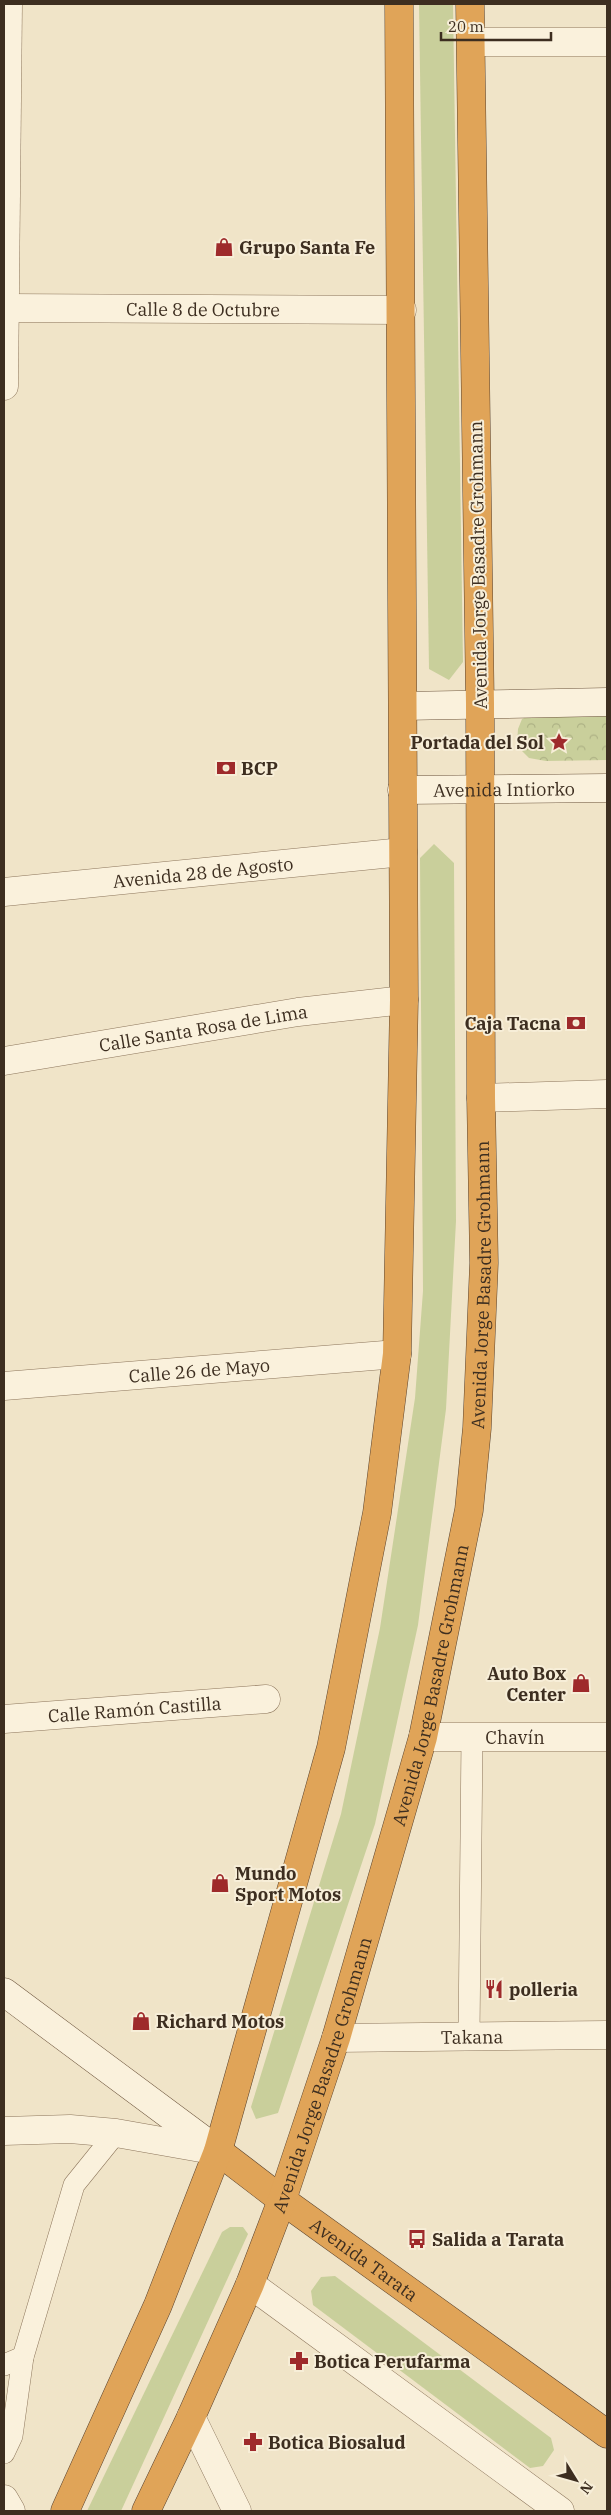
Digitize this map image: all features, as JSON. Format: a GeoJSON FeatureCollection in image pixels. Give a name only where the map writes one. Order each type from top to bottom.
{"type":"FeatureCollection","features":[{"type":"Feature","properties":{"kind":"highway"},"geometry":{"type":"LineString","coordinates":[[65,2511],[158,2305],[218,2151],[331,1748],[377,1513],[397,1354],[404,1000],[399,4]]}},
{"type":"Feature","properties":{"kind":"highway","name":"Avenida Jorge Basadre Grohmann"},"geometry":{"type":"LineString","coordinates":[[146,2511],[191,2417],[250,2284],[282,2200],[336,2038],[423,1738],[469,1510],[477,1428],[484,1263],[481,1098],[481,790],[470,4]]}},
{"type":"Feature","properties":{"kind":"highway","name":"Avenida Tarata"},"geometry":{"type":"LineString","coordinates":[[218,2151],[282,2200],[607,2434]]}},
{"type":"Feature","properties":{"kind":"street"},"geometry":{"type":"LineString","coordinates":[[4,386],[5,58],[8,4]]}},
{"type":"Feature","properties":{"kind":"street"},"geometry":{"type":"LineString","coordinates":[[471,42],[607,42]]}},
{"type":"Feature","properties":{"kind":"street","name":"Calle 8 de Octubre"},"geometry":{"type":"LineString","coordinates":[[4,308],[402,310]]}},
{"type":"Feature","properties":{"kind":"street"},"geometry":{"type":"LineString","coordinates":[[403,706],[607,702]]}},
{"type":"Feature","properties":{"kind":"street","name":"Avenida Intiorko"},"geometry":{"type":"LineString","coordinates":[[402,790],[607,788]]}},
{"type":"Feature","properties":{"kind":"street","name":"Avenida 28 de Agosto"},"geometry":{"type":"LineString","coordinates":[[4,892],[403,852]]}},
{"type":"Feature","properties":{"kind":"street","name":"Calle Santa Rosa de Lima"},"geometry":{"type":"LineString","coordinates":[[4,1061],[298,1012],[404,1000]]}},
{"type":"Feature","properties":{"kind":"street"},"geometry":{"type":"LineString","coordinates":[[481,1098],[607,1094]]}},
{"type":"Feature","properties":{"kind":"street","name":"Calle 26 de Mayo"},"geometry":{"type":"LineString","coordinates":[[4,1386],[397,1354]]}},
{"type":"Feature","properties":{"kind":"street","name":"Calle Ramón Castilla"},"geometry":{"type":"LineString","coordinates":[[4,1719],[266,1699]]}},
{"type":"Feature","properties":{"kind":"street","name":"Chavín"},"geometry":{"type":"LineString","coordinates":[[423,1738],[607,1737]]}},
{"type":"Feature","properties":{"kind":"street","name":"Avenida Tarata"},"geometry":{"type":"LineString","coordinates":[[4,1992],[218,2151]]}},
{"type":"Feature","properties":{"kind":"street","name":"Takana"},"geometry":{"type":"LineString","coordinates":[[336,2038],[607,2035]]}},
{"type":"Feature","properties":{"kind":"street"},"geometry":{"type":"LineString","coordinates":[[4,2131],[70,2130],[116,2134],[218,2151]]}},
{"type":"Feature","properties":{"kind":"street"},"geometry":{"type":"LineString","coordinates":[[250,2284],[560,2511]]}},
{"type":"Feature","properties":{"kind":"street"},"geometry":{"type":"LineString","coordinates":[[191,2417],[237,2511]]}},
{"type":"Feature","properties":{"kind":"street"},"geometry":{"type":"LineString","coordinates":[[4,2499],[11,2511]]}},
{"type":"Feature","properties":{"kind":"lane"},"geometry":{"type":"LineString","coordinates":[[469,2036],[472,1738]]}},
{"type":"Feature","properties":{"kind":"lane"},"geometry":{"type":"LineString","coordinates":[[4,2453],[12,2436],[23,2358],[74,2185],[116,2134]]}},
{"type":"Feature","properties":{"kind":"lane"},"geometry":{"type":"LineString","coordinates":[[4,2365],[23,2358]]}},
{"type":"Feature","properties":{"kind":"green space"},"geometry":{"type":"Polygon","coordinates":[[[419,4],[453,4],[463,662],[449,680],[429,669],[419,4]]]}},
{"type":"Feature","properties":{"kind":"green space"},"geometry":{"type":"Polygon","coordinates":[[[544,710],[607,710],[607,760],[546,761],[529,758],[517,746],[518,729],[522,719],[544,710]]]}},
{"type":"Feature","properties":{"kind":"green space"},"geometry":{"type":"Polygon","coordinates":[[[434,844],[454,863],[456,1221],[446,1409],[418,1625],[375,1824],[278,2113],[256,2119],[251,2107],[341,1814],[380,1628],[415,1398],[423,1291],[420,858],[434,844]]]}},
{"type":"Feature","properties":{"kind":"green space"},"geometry":{"type":"Polygon","coordinates":[[[230,2227],[243,2227],[248,2234],[121,2511],[87,2511],[222,2232],[230,2227]]]}},
{"type":"Feature","properties":{"kind":"green space"},"geometry":{"type":"Polygon","coordinates":[[[335,2276],[551,2438],[554,2450],[543,2466],[530,2468],[313,2305],[311,2291],[321,2277],[335,2276]]]}},
{"type":"Feature","properties":{"kind":"place","name":"Grupo Santa Fe"},"geometry":{"type":"Point","coordinates":[224,247]}},
{"type":"Feature","properties":{"kind":"place","name":"Portada del Sol"},"geometry":{"type":"Point","coordinates":[559,742]}},
{"type":"Feature","properties":{"kind":"place","name":"BCP"},"geometry":{"type":"Point","coordinates":[226,768]}},
{"type":"Feature","properties":{"kind":"place","name":"Caja Tacna"},"geometry":{"type":"Point","coordinates":[576,1023]}},
{"type":"Feature","properties":{"kind":"place","name":"Auto Box Center"},"geometry":{"type":"Point","coordinates":[581,1683]}},
{"type":"Feature","properties":{"kind":"place","name":"Mundo Sport Motos"},"geometry":{"type":"Point","coordinates":[220,1883]}},
{"type":"Feature","properties":{"kind":"place","name":"polleria"},"geometry":{"type":"Point","coordinates":[494,1989]}},
{"type":"Feature","properties":{"kind":"place","name":"Richard Motos"},"geometry":{"type":"Point","coordinates":[141,2021]}},
{"type":"Feature","properties":{"kind":"place","name":"Salida a Tarata"},"geometry":{"type":"Point","coordinates":[417,2239]}},
{"type":"Feature","properties":{"kind":"place","name":"Botica Perufarma"},"geometry":{"type":"Point","coordinates":[299,2361]}},
{"type":"Feature","properties":{"kind":"place","name":"Botica Biosalud"},"geometry":{"type":"Point","coordinates":[253,2442]}}]}
